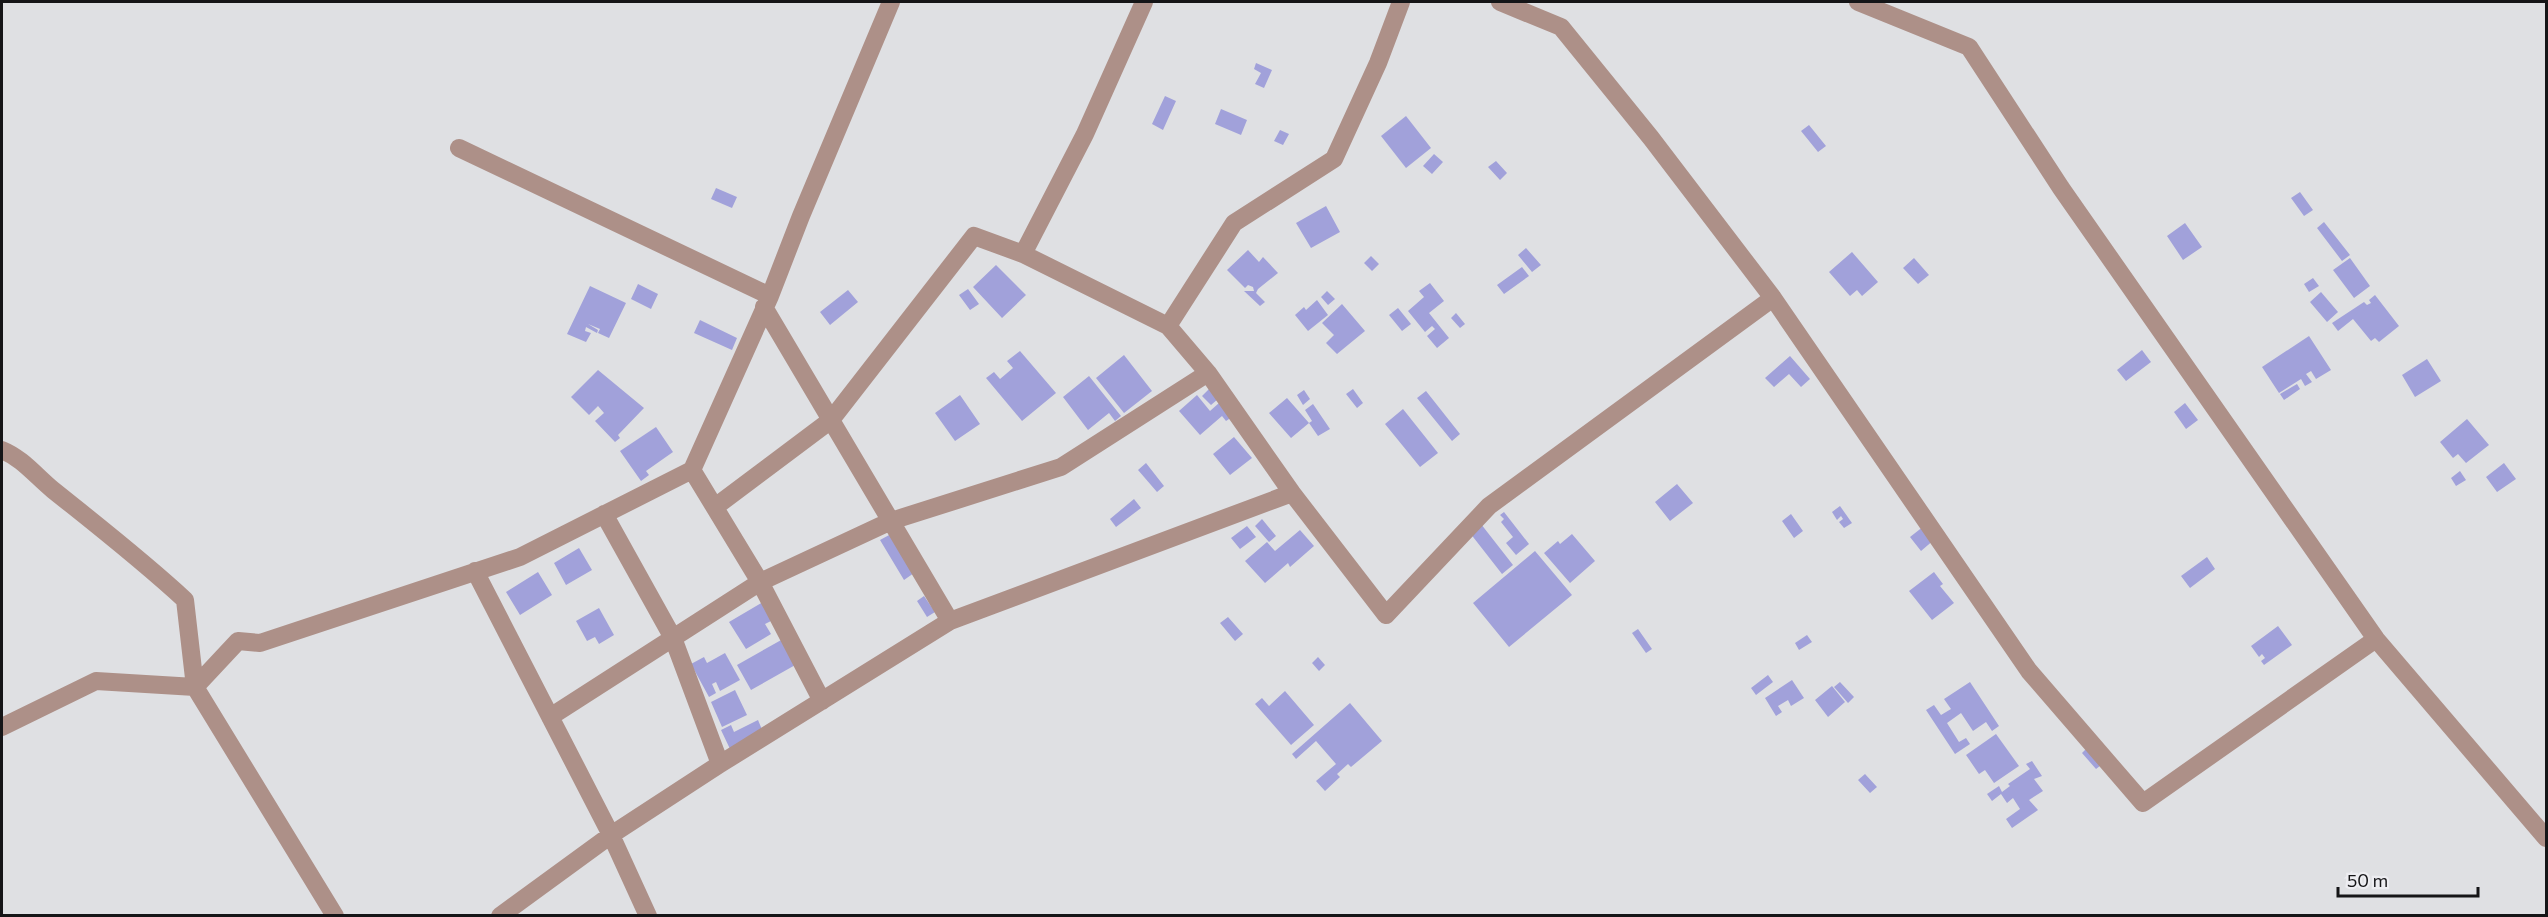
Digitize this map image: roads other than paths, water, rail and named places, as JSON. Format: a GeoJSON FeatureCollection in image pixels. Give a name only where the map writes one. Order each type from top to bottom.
{"type":"FeatureCollection","features":[{"type":"Feature","properties":{"kind":"street"},"geometry":{"type":"LineString","coordinates":[[195,687],[238,641],[260,643],[520,557],[692,470],[767,302],[891,2]]}},
{"type":"Feature","properties":{"kind":"street"},"geometry":{"type":"LineString","coordinates":[[1023,254],[1085,134],[1144,2]]}},
{"type":"Feature","properties":{"kind":"street"},"geometry":{"type":"LineString","coordinates":[[1168,326],[1234,223],[1334,159],[1378,63],[1401,2]]}},
{"type":"Feature","properties":{"kind":"street"},"geometry":{"type":"LineString","coordinates":[[1500,2],[1561,27],[1651,138],[1773,298],[2029,670],[2143,803],[2376,639]]}},
{"type":"Feature","properties":{"kind":"street"},"geometry":{"type":"LineString","coordinates":[[1858,2],[1969,47],[2061,188],[2376,639],[2547,837]]}},
{"type":"Feature","properties":{"kind":"street"},"geometry":{"type":"LineString","coordinates":[[459,148],[767,302],[831,420],[950,621]]}},
{"type":"Feature","properties":{"kind":"street"},"geometry":{"type":"LineString","coordinates":[[715,507],[831,420],[974,236],[1023,254],[1168,326],[1208,373],[1292,493],[1386,615],[1489,506],[1773,298]]}},
{"type":"Feature","properties":{"kind":"street"},"geometry":{"type":"LineString","coordinates":[[550,717],[760,582],[891,521],[1061,467],[1208,373]]}},
{"type":"Feature","properties":{"kind":"street"},"geometry":{"type":"LineString","coordinates":[[2,450],[13,454],[50,487],[140,559],[185,600],[195,687],[335,915]]}},
{"type":"Feature","properties":{"kind":"street"},"geometry":{"type":"LineString","coordinates":[[692,470],[760,582],[822,701]]}},
{"type":"Feature","properties":{"kind":"street"},"geometry":{"type":"LineString","coordinates":[[500,915],[611,835],[720,764],[950,621],[1292,493]]}},
{"type":"Feature","properties":{"kind":"street"},"geometry":{"type":"LineString","coordinates":[[604,514],[673,638],[720,764]]}},
{"type":"Feature","properties":{"kind":"street"},"geometry":{"type":"LineString","coordinates":[[475,571],[611,835],[648,915]]}},
{"type":"Feature","properties":{"kind":"street"},"geometry":{"type":"LineString","coordinates":[[2,727],[96,681],[195,687]]}}]}
